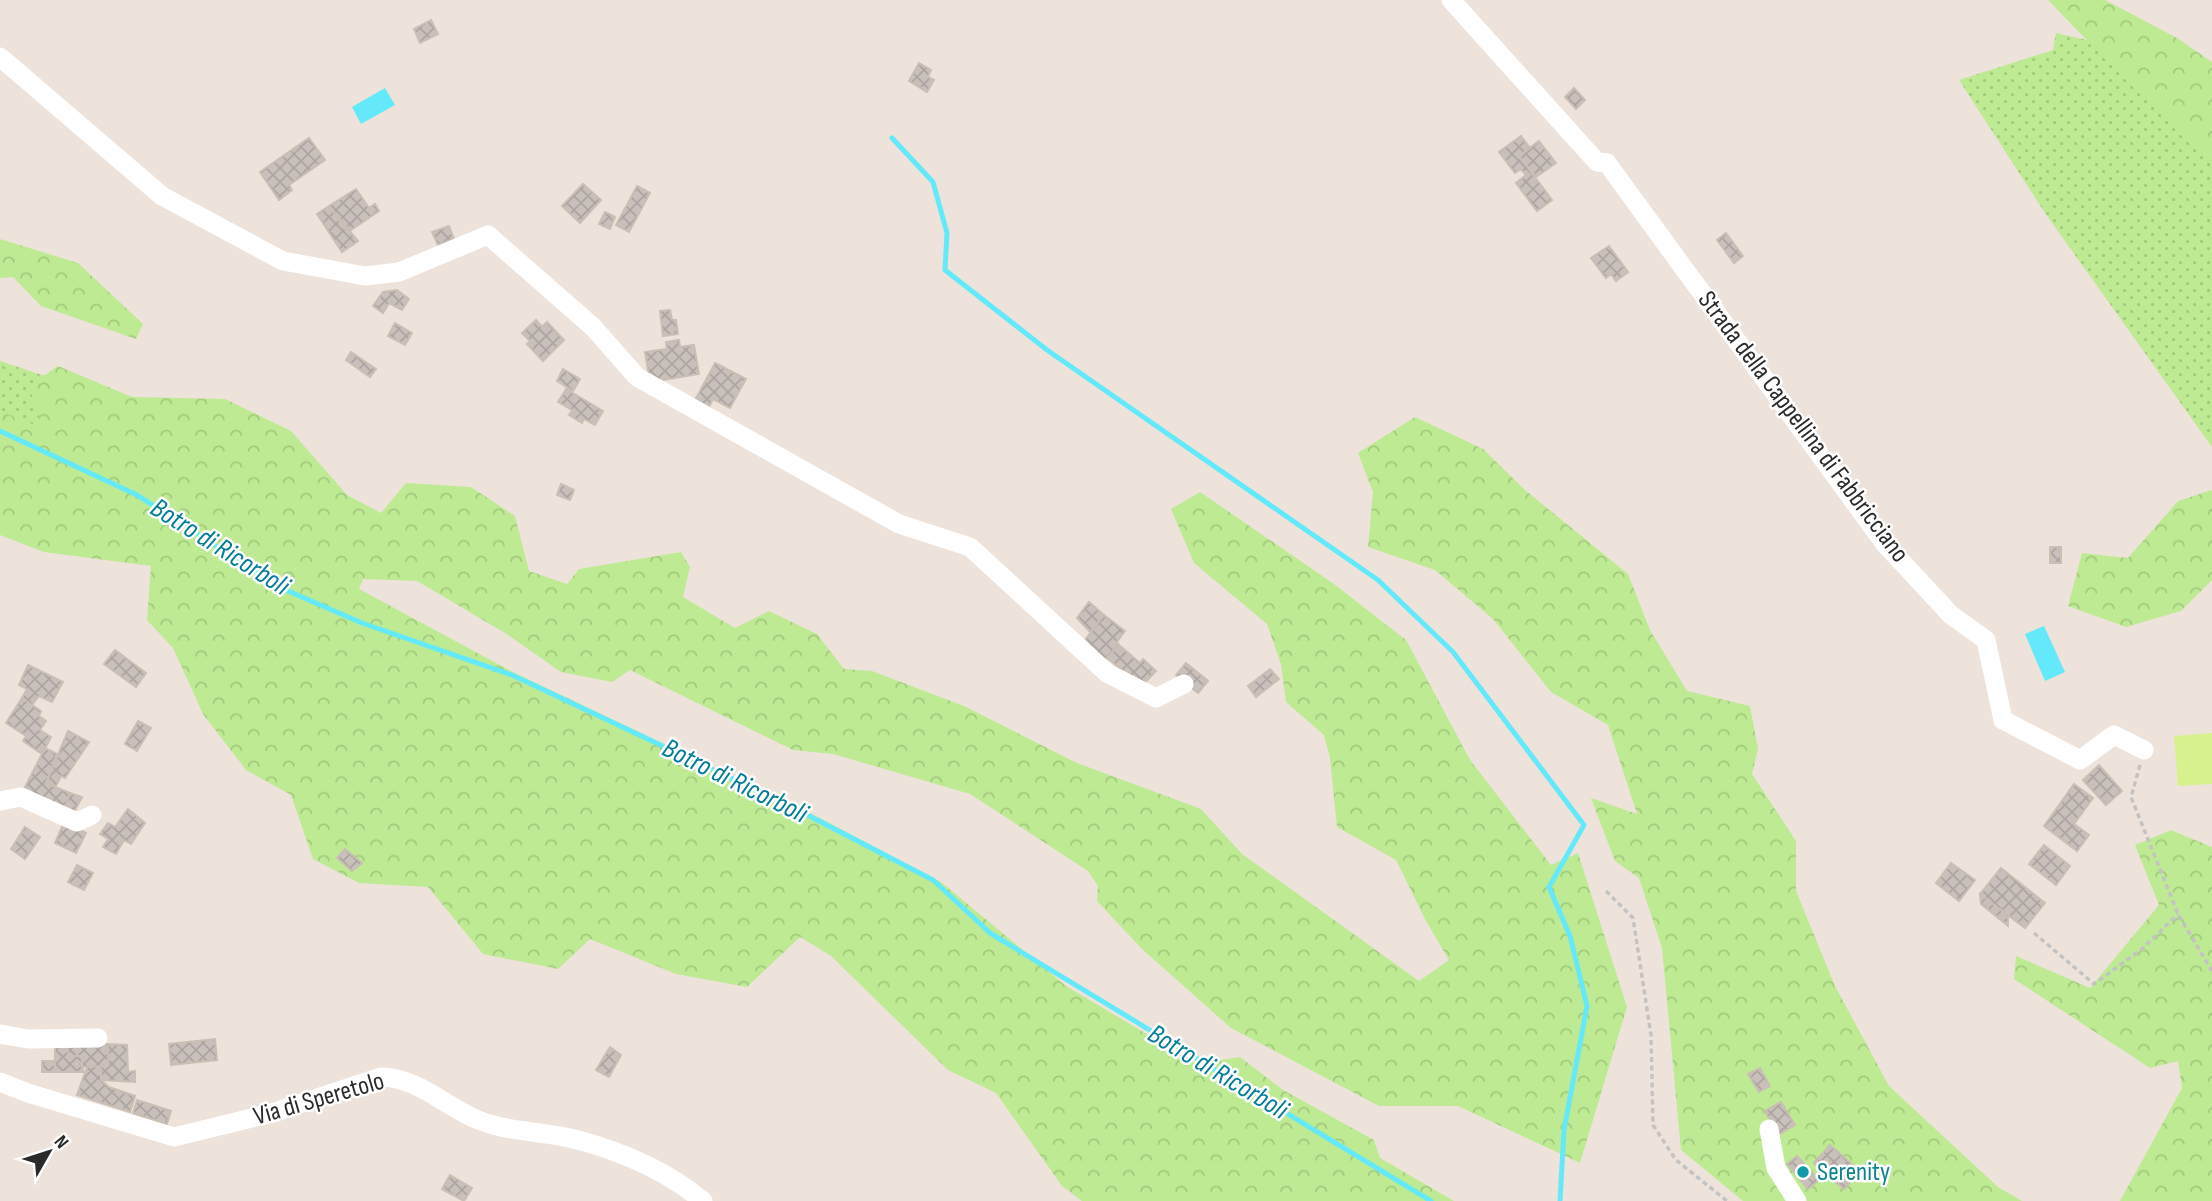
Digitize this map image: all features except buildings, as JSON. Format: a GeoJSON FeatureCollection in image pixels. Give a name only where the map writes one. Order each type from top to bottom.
{"type":"FeatureCollection","features":[{"type":"Feature","properties":{"kind":"street","name":"Strada della Cappellina di Fabbricciano"},"geometry":{"type":"LineString","coordinates":[[1451,0],[1597,162],[1607,163],[1885,544],[1951,614],[1986,640],[2003,720],[2080,760],[2114,735],[2144,750]]}},
{"type":"Feature","properties":{"kind":"street"},"geometry":{"type":"LineString","coordinates":[[0,57],[162,195],[283,261],[365,276],[399,272],[488,235],[593,327],[637,377],[899,524],[970,547],[1107,673],[1156,698],[1184,684]]}},
{"type":"Feature","properties":{"kind":"street"},"geometry":{"type":"LineString","coordinates":[[0,801],[21,797],[77,822],[92,815]]}},
{"type":"Feature","properties":{"kind":"street"},"geometry":{"type":"LineString","coordinates":[[0,1034],[28,1039],[97,1038]]}},
{"type":"Feature","properties":{"kind":"street","name":"Via di Speretolo"},"geometry":{"type":"LineString","coordinates":[[0,1082],[174,1137],[272,1113],[382,1077],[398,1078],[479,1120],[505,1129],[577,1140],[617,1153],[671,1177],[703,1201]]}},
{"type":"Feature","properties":{"kind":"street"},"geometry":{"type":"LineString","coordinates":[[1769,1129],[1776,1168],[1797,1201]]}},
{"type":"Feature","properties":{"kind":"path"},"geometry":{"type":"LineString","coordinates":[[2144,750],[2131,797],[2178,914],[2212,971]]}},
{"type":"Feature","properties":{"kind":"path"},"geometry":{"type":"LineString","coordinates":[[1606,891],[1633,918],[1651,1035],[1653,1125],[1676,1160],[1727,1201]]}},
{"type":"Feature","properties":{"kind":"path"},"geometry":{"type":"LineString","coordinates":[[2034,933],[2094,984],[2142,949],[2178,914]]}},
{"type":"Feature","properties":{"kind":"green space"},"geometry":{"type":"Polygon","coordinates":[[[2048,0],[2105,0],[2177,38],[2212,62],[2212,155],[2104,58],[2048,0]]]}},
{"type":"Feature","properties":{"kind":"green space"},"geometry":{"type":"Polygon","coordinates":[[[2056,33],[2087,40],[2212,155],[2212,447],[2045,213],[1959,80],[2053,50],[2056,33]]]}},
{"type":"Feature","properties":{"kind":"green space"},"geometry":{"type":"Polygon","coordinates":[[[0,239],[78,263],[143,324],[136,339],[41,306],[13,277],[0,278],[0,239]]]}},
{"type":"Feature","properties":{"kind":"green space"},"geometry":{"type":"Polygon","coordinates":[[[0,361],[45,376],[30,386],[43,429],[0,411],[0,361]]]}},
{"type":"Feature","properties":{"kind":"green space"},"geometry":{"type":"Polygon","coordinates":[[[58,366],[132,397],[225,399],[291,431],[347,495],[381,513],[406,483],[471,487],[515,516],[529,571],[567,584],[579,569],[681,552],[690,567],[683,597],[735,628],[769,611],[817,634],[844,669],[872,671],[964,706],[1077,763],[1201,809],[1242,854],[1419,981],[1449,960],[1396,860],[1337,827],[1330,758],[1324,735],[1286,702],[1281,664],[1267,624],[1194,563],[1171,509],[1200,492],[1334,584],[1406,640],[1470,760],[1551,865],[1578,853],[1627,1007],[1580,1163],[1458,1106],[1379,1106],[1231,1028],[1142,949],[1097,901],[1098,886],[1088,871],[970,794],[833,754],[793,750],[630,670],[612,682],[561,672],[505,633],[417,581],[363,579],[359,589],[513,672],[822,819],[941,882],[1066,986],[1197,1064],[1240,1057],[1283,1090],[1374,1140],[1380,1158],[1454,1201],[1082,1201],[1062,1186],[996,1093],[948,1070],[831,956],[800,937],[747,987],[676,974],[590,939],[558,969],[483,954],[428,887],[359,883],[313,859],[291,795],[246,770],[203,714],[173,648],[147,620],[151,566],[44,552],[0,535],[0,411],[42,428],[29,386],[58,366]]]}},
{"type":"Feature","properties":{"kind":"green space"},"geometry":{"type":"Polygon","coordinates":[[[1415,417],[1483,449],[1525,490],[1628,574],[1650,630],[1687,691],[1750,706],[1758,749],[1752,774],[1796,841],[1796,891],[1835,986],[1889,1086],[1998,1187],[2022,1201],[1743,1201],[1681,1150],[1662,948],[1639,878],[1615,861],[1591,798],[1637,814],[1608,725],[1551,692],[1493,619],[1435,570],[1368,547],[1373,492],[1358,453],[1415,417]]]}},
{"type":"Feature","properties":{"kind":"green space"},"geometry":{"type":"Polygon","coordinates":[[[2212,490],[2212,580],[2181,611],[2126,627],[2068,606],[2082,553],[2128,558],[2178,501],[2212,490]]]}},
{"type":"Feature","properties":{"kind":"green space"},"geometry":{"type":"Polygon","coordinates":[[[2212,733],[2212,784],[2178,786],[2174,736],[2212,733]]]}},
{"type":"Feature","properties":{"kind":"green space"},"geometry":{"type":"Polygon","coordinates":[[[2171,830],[2212,847],[2212,1201],[2120,1201],[2182,1088],[2178,1061],[2150,1068],[2014,979],[2016,956],[2090,988],[2159,905],[2135,845],[2171,830]]]}},
{"type":"Feature","properties":{"kind":"water"},"geometry":{"type":"Polygon","coordinates":[[[385,88],[395,105],[361,124],[352,107],[385,88]]]}},
{"type":"Feature","properties":{"kind":"water"},"geometry":{"type":"Polygon","coordinates":[[[2044,626],[2065,672],[2045,681],[2025,634],[2044,626]]]}},
{"type":"Feature","properties":{"kind":"waterway"},"geometry":{"type":"LineString","coordinates":[[892,138],[933,182],[947,233],[945,270],[1047,350],[1378,580],[1453,652],[1584,825],[1549,887],[1570,936],[1587,1006],[1564,1130],[1560,1201]]}},
{"type":"Feature","properties":{"kind":"waterway","name":"Botro di Ricorboli"},"geometry":{"type":"LineString","coordinates":[[0,431],[137,495],[281,588],[362,623],[512,675],[792,807],[933,880],[990,933],[1431,1201]]}},
{"type":"Feature","properties":{"kind":"place","name":"Serenity"},"geometry":{"type":"Point","coordinates":[1803,1172]}}]}
